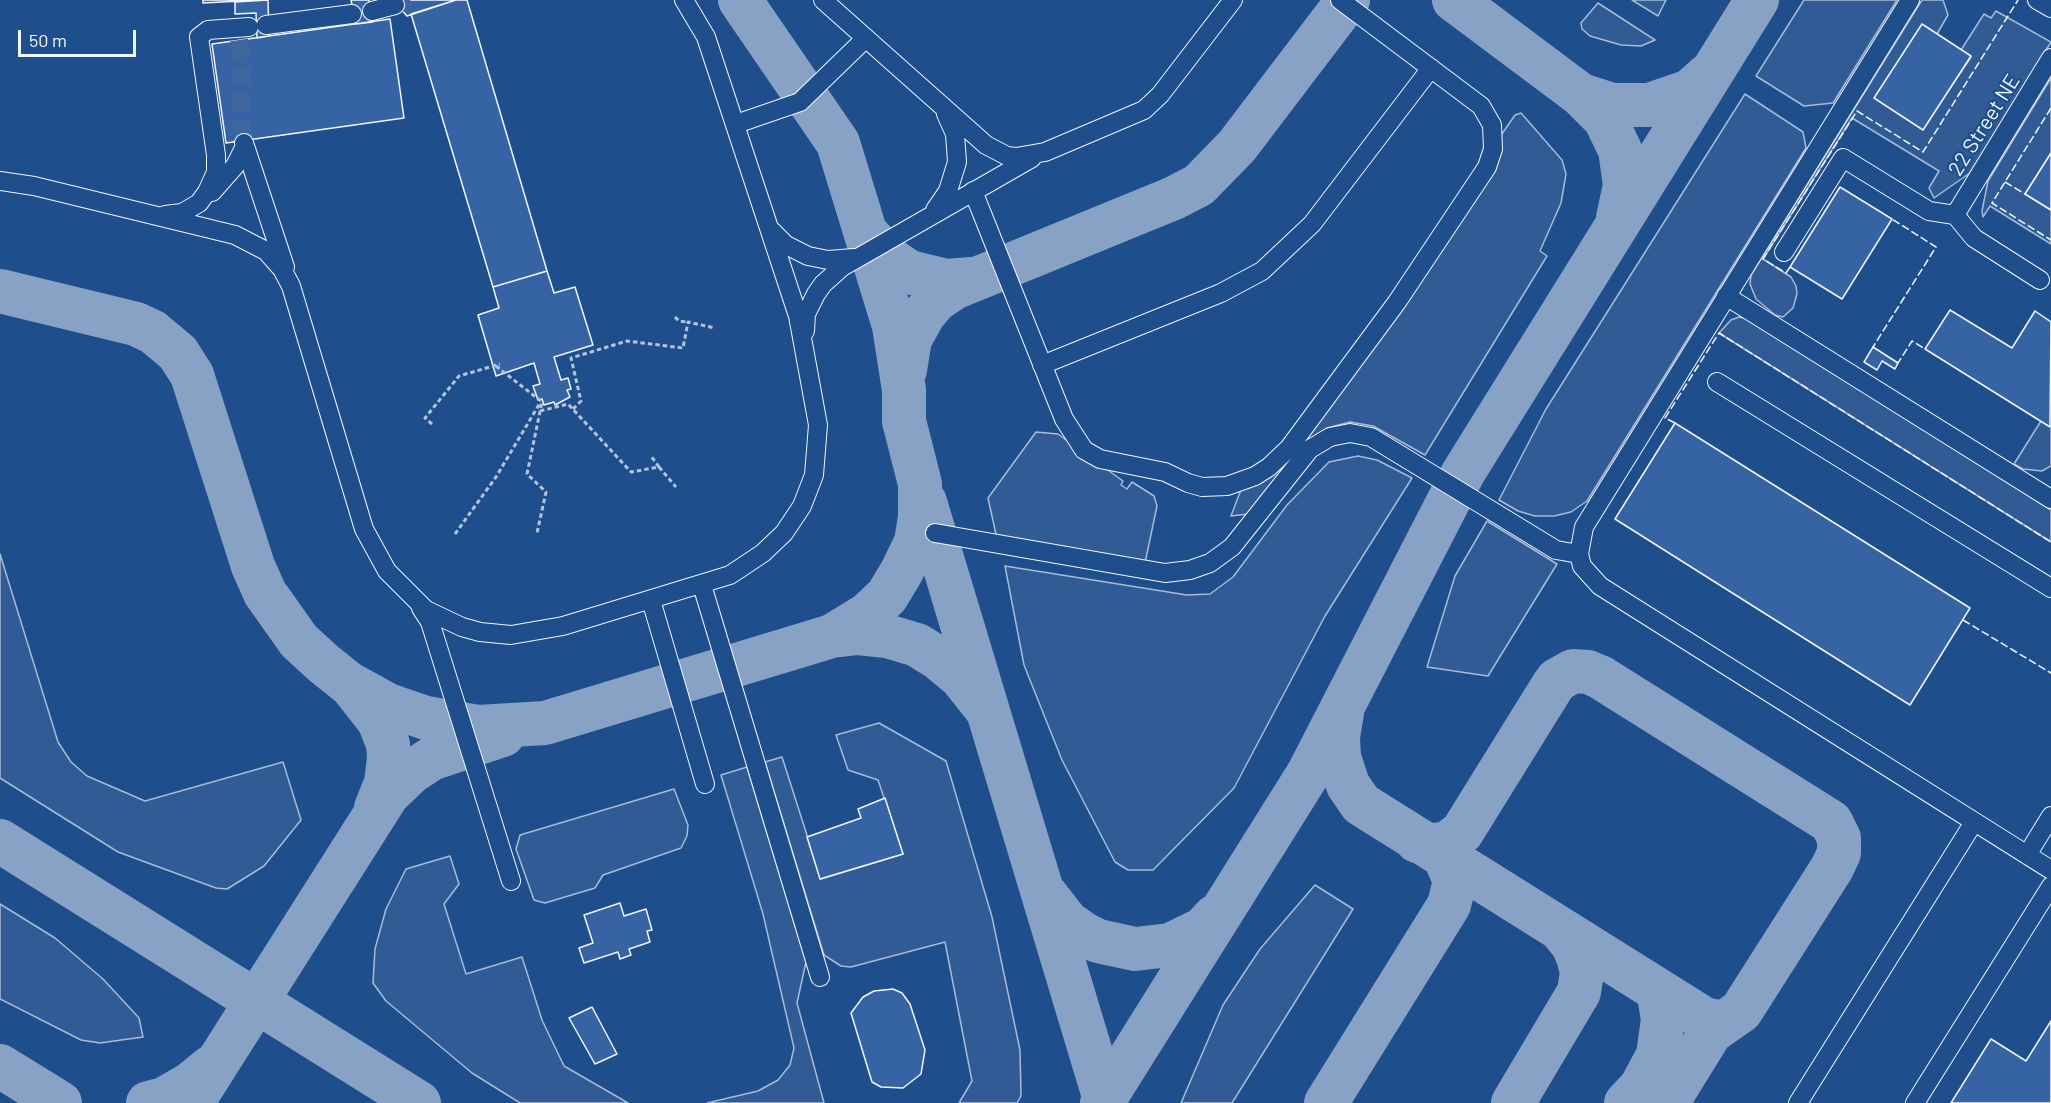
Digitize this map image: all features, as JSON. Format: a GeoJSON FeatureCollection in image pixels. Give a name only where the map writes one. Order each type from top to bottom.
{"type":"FeatureCollection","features":[{"type":"Feature","properties":{"kind":"street"},"geometry":{"type":"LineString","coordinates":[[446,671],[445,650],[453,639],[462,633],[512,635],[542,632],[730,575],[774,544],[794,520],[809,491],[817,460],[818,434],[805,345],[798,316],[706,38],[684,0]]}},
{"type":"Feature","properties":{"kind":"street"},"geometry":{"type":"LineString","coordinates":[[823,0],[940,105],[996,151],[1016,157],[1045,152]]}},
{"type":"Feature","properties":{"kind":"street"},"geometry":{"type":"LineString","coordinates":[[805,345],[806,314],[816,294],[831,276],[856,258],[1045,152],[1134,115],[1153,104],[1233,0]]}},
{"type":"Feature","properties":{"kind":"street"},"geometry":{"type":"LineString","coordinates":[[973,191],[1069,429],[1084,450],[1100,459],[1165,472],[1202,487],[1240,482],[1269,467],[1289,448],[1398,302],[1428,259],[1491,158],[1493,133],[1486,113],[1475,101],[1340,0]]}},
{"type":"Feature","properties":{"kind":"street"},"geometry":{"type":"LineString","coordinates":[[1910,0],[1584,527],[1579,554],[1582,566],[1600,586],[2051,870]]}},
{"type":"Feature","properties":{"kind":"street"},"geometry":{"type":"LineString","coordinates":[[2037,0],[2051,8]]}},
{"type":"Feature","properties":{"kind":"street"},"geometry":{"type":"LineString","coordinates":[[372,11],[395,5]]}},
{"type":"Feature","properties":{"kind":"street"},"geometry":{"type":"LineString","coordinates":[[199,203],[213,182],[217,165],[199,37],[208,30],[248,30],[352,14]]}},
{"type":"Feature","properties":{"kind":"street"},"geometry":{"type":"LineString","coordinates":[[736,124],[800,102],[866,38]]}},
{"type":"Feature","properties":{"kind":"street","name":"22 Street NE"},"geometry":{"type":"LineString","coordinates":[[1954,215],[2051,58]]}},
{"type":"Feature","properties":{"kind":"street"},"geometry":{"type":"LineString","coordinates":[[1042,365],[1221,293],[1262,271],[1312,224],[1431,68]]}},
{"type":"Feature","properties":{"kind":"street"},"geometry":{"type":"LineString","coordinates":[[925,219],[936,209],[948,191],[957,162],[955,134],[940,105]]}},
{"type":"Feature","properties":{"kind":"street"},"geometry":{"type":"LineString","coordinates":[[158,215],[182,213],[199,203],[225,179],[244,145],[291,286],[364,529],[382,565],[430,622],[511,881]]}},
{"type":"Feature","properties":{"kind":"street"},"geometry":{"type":"LineString","coordinates":[[1784,252],[1843,158],[1929,211],[1954,215],[1974,238],[2040,280]]}},
{"type":"Feature","properties":{"kind":"street"},"geometry":{"type":"LineString","coordinates":[[0,181],[34,186],[235,235],[256,244],[276,260],[291,286]]}},
{"type":"Feature","properties":{"kind":"street"},"geometry":{"type":"LineString","coordinates":[[767,224],[779,240],[807,256],[840,261],[856,258]]}},
{"type":"Feature","properties":{"kind":"street"},"geometry":{"type":"LineString","coordinates":[[1726,296],[2049,492]]}},
{"type":"Feature","properties":{"kind":"street"},"geometry":{"type":"LineString","coordinates":[[1717,382],[2051,588]]}},
{"type":"Feature","properties":{"kind":"street"},"geometry":{"type":"LineString","coordinates":[[935,533],[1165,573],[1190,570],[1210,563],[1232,547],[1310,449],[1330,437],[1350,433],[1371,437],[1556,550],[1579,554]]}},
{"type":"Feature","properties":{"kind":"street"},"geometry":{"type":"LineString","coordinates":[[702,585],[820,977]]}},
{"type":"Feature","properties":{"kind":"street"},"geometry":{"type":"LineString","coordinates":[[413,600],[448,622],[480,632]]}},
{"type":"Feature","properties":{"kind":"street"},"geometry":{"type":"LineString","coordinates":[[651,600],[705,784]]}},
{"type":"Feature","properties":{"kind":"street"},"geometry":{"type":"LineString","coordinates":[[2027,855],[2051,816]]}},
{"type":"Feature","properties":{"kind":"street"},"geometry":{"type":"LineString","coordinates":[[1798,1103],[1974,822]]}},
{"type":"Feature","properties":{"kind":"street"},"geometry":{"type":"LineString","coordinates":[[1915,1103],[2051,886]]}},
{"type":"Feature","properties":{"kind":"path"},"geometry":{"type":"LineString","coordinates":[[675,317],[679,321],[715,328]]}},
{"type":"Feature","properties":{"kind":"path"},"geometry":{"type":"LineString","coordinates":[[573,409],[580,401],[571,358],[627,340],[683,348],[688,322]]}},
{"type":"Feature","properties":{"kind":"path"},"geometry":{"type":"LineString","coordinates":[[432,424],[425,418],[459,376],[498,365],[540,403],[526,474],[546,492],[537,533]]}},
{"type":"Feature","properties":{"kind":"path"},"geometry":{"type":"LineString","coordinates":[[454,534],[496,477],[540,403]]}},
{"type":"Feature","properties":{"kind":"path"},"geometry":{"type":"LineString","coordinates":[[540,411],[567,404],[631,472],[659,467]]}},
{"type":"Feature","properties":{"kind":"path"},"geometry":{"type":"LineString","coordinates":[[651,456],[676,487]]}},
{"type":"Feature","properties":{"kind":"shaded area"},"geometry":{"type":"Polygon","coordinates":[[[1632,0],[1666,0],[1658,16],[1632,0]]]}},
{"type":"Feature","properties":{"kind":"shaded area"},"geometry":{"type":"Polygon","coordinates":[[[1804,0],[1897,0],[1833,103],[1804,106],[1756,76],[1804,0]]]}},
{"type":"Feature","properties":{"kind":"shaded area"},"geometry":{"type":"Polygon","coordinates":[[[1922,0],[1943,0],[1948,15],[1937,34],[1923,129],[1971,57],[1961,50],[1984,14],[1991,18],[1996,11],[2051,42],[1970,173],[1934,198],[1929,188],[1939,171],[1852,118],[1763,259],[1791,277],[1796,286],[1797,294],[1793,308],[1783,317],[1775,315],[1756,299],[1750,284],[1751,275],[1922,0]]]}},
{"type":"Feature","properties":{"kind":"shaded area"},"geometry":{"type":"Polygon","coordinates":[[[1598,3],[1655,40],[1641,46],[1621,45],[1590,36],[1582,29],[1581,23],[1598,3]]]}},
{"type":"Feature","properties":{"kind":"shaded area"},"geometry":{"type":"Polygon","coordinates":[[[2051,78],[2051,153],[2025,194],[2051,210],[2051,244],[1990,206],[1983,217],[1982,211],[1988,181],[2051,78]]]}},
{"type":"Feature","properties":{"kind":"shaded area"},"geometry":{"type":"Polygon","coordinates":[[[1745,94],[1803,132],[1806,148],[1587,501],[1571,512],[1554,516],[1535,516],[1518,511],[1499,500],[1546,409],[1745,94]]]}},
{"type":"Feature","properties":{"kind":"shaded area"},"geometry":{"type":"Polygon","coordinates":[[[1521,113],[1562,160],[1566,174],[1561,203],[1540,251],[1547,256],[1425,455],[1373,426],[1350,422],[1327,428],[1300,448],[1248,514],[1231,516],[1242,487],[1267,475],[1515,115],[1521,113]]]}},
{"type":"Feature","properties":{"kind":"shaded area"},"geometry":{"type":"Polygon","coordinates":[[[1739,317],[1748,319],[2051,510],[2051,542],[1719,333],[1731,320],[1739,317]]]}},
{"type":"Feature","properties":{"kind":"shaded area"},"geometry":{"type":"Polygon","coordinates":[[[2041,421],[2051,426],[2051,466],[2042,471],[2023,469],[2014,464],[2041,421]]]}},
{"type":"Feature","properties":{"kind":"shaded area"},"geometry":{"type":"Polygon","coordinates":[[[1036,432],[1058,434],[1123,481],[1121,485],[1127,489],[1132,482],[1154,496],[1157,506],[1145,563],[997,539],[988,498],[1036,432]]]}},
{"type":"Feature","properties":{"kind":"shaded area"},"geometry":{"type":"Polygon","coordinates":[[[1358,456],[1377,460],[1412,478],[1325,616],[1234,788],[1153,870],[1128,870],[1115,862],[1062,760],[1024,665],[1005,566],[1187,595],[1210,594],[1233,577],[1287,505],[1329,462],[1358,456]]]}},
{"type":"Feature","properties":{"kind":"shaded area"},"geometry":{"type":"Polygon","coordinates":[[[1487,521],[1557,564],[1488,676],[1427,667],[1455,576],[1487,521]]]}},
{"type":"Feature","properties":{"kind":"shaded area"},"geometry":{"type":"Polygon","coordinates":[[[0,554],[58,742],[71,762],[87,776],[145,801],[283,762],[301,820],[264,866],[227,889],[216,888],[118,852],[0,778],[0,554]]]}},
{"type":"Feature","properties":{"kind":"shaded area"},"geometry":{"type":"Polygon","coordinates":[[[879,723],[946,761],[992,917],[1020,1050],[1021,1096],[1017,1103],[959,1103],[972,1081],[945,942],[851,967],[841,966],[824,955],[765,762],[782,757],[821,879],[903,854],[878,780],[848,770],[836,735],[879,723]]]}},
{"type":"Feature","properties":{"kind":"shaded area"},"geometry":{"type":"Polygon","coordinates":[[[747,767],[806,962],[797,1003],[824,1103],[707,1103],[758,1091],[778,1080],[790,1065],[794,1048],[763,914],[721,775],[747,767]]]}},
{"type":"Feature","properties":{"kind":"shaded area"},"geometry":{"type":"Polygon","coordinates":[[[674,789],[688,825],[687,836],[681,848],[603,875],[595,888],[545,903],[534,900],[516,849],[520,835],[674,789]]]}},
{"type":"Feature","properties":{"kind":"shaded area"},"geometry":{"type":"Polygon","coordinates":[[[450,856],[459,884],[444,904],[466,974],[522,957],[542,1020],[564,1066],[628,1103],[520,1103],[472,1073],[386,1001],[373,983],[375,949],[386,909],[406,869],[450,856]]]}},
{"type":"Feature","properties":{"kind":"shaded area"},"geometry":{"type":"Polygon","coordinates":[[[1315,885],[1353,909],[1232,1103],[1181,1103],[1223,1005],[1260,949],[1315,885]]]}},
{"type":"Feature","properties":{"kind":"shaded area"},"geometry":{"type":"Polygon","coordinates":[[[0,904],[55,938],[103,979],[139,1018],[143,1037],[100,1043],[81,1040],[0,999],[0,904]]]}},
{"type":"Feature","properties":{"kind":"building"},"geometry":{"type":"Polygon","coordinates":[[[203,0],[259,0],[203,3],[203,0]]]}},
{"type":"Feature","properties":{"kind":"building"},"geometry":{"type":"Polygon","coordinates":[[[268,0],[269,36],[257,38],[256,13],[235,14],[235,2],[268,0]]]}},
{"type":"Feature","properties":{"kind":"building"},"geometry":{"type":"Polygon","coordinates":[[[351,0],[369,0],[373,22],[356,24],[351,0]]]}},
{"type":"Feature","properties":{"kind":"building"},"geometry":{"type":"Polygon","coordinates":[[[393,0],[456,0],[407,16],[393,0]]]}},
{"type":"Feature","properties":{"kind":"building"},"geometry":{"type":"Polygon","coordinates":[[[456,0],[467,0],[547,271],[493,287],[411,14],[456,0]]]}},
{"type":"Feature","properties":{"kind":"building"},"geometry":{"type":"Polygon","coordinates":[[[390,19],[404,118],[226,143],[212,44],[390,19]]]}},
{"type":"Feature","properties":{"kind":"building"},"geometry":{"type":"Polygon","coordinates":[[[1922,24],[1971,56],[1923,130],[1874,98],[1922,24]]]}},
{"type":"Feature","properties":{"kind":"building"},"geometry":{"type":"Polygon","coordinates":[[[2051,153],[2051,210],[2025,194],[2051,153]]]}},
{"type":"Feature","properties":{"kind":"building"},"geometry":{"type":"Polygon","coordinates":[[[1840,187],[1892,219],[1842,299],[1790,267],[1840,187]]]}},
{"type":"Feature","properties":{"kind":"building"},"geometry":{"type":"Polygon","coordinates":[[[547,271],[554,293],[575,287],[593,345],[554,357],[561,380],[568,378],[571,389],[567,390],[570,397],[555,405],[554,402],[544,405],[542,399],[538,400],[533,386],[540,384],[534,363],[496,376],[478,315],[499,308],[493,287],[547,271]]]}},
{"type":"Feature","properties":{"kind":"building"},"geometry":{"type":"Polygon","coordinates":[[[1950,310],[2012,348],[2035,311],[2051,322],[2050,427],[1925,349],[1950,310]]]}},
{"type":"Feature","properties":{"kind":"building"},"geometry":{"type":"Polygon","coordinates":[[[1873,347],[1898,363],[1895,369],[1882,361],[1877,370],[1864,362],[1873,347]]]}},
{"type":"Feature","properties":{"kind":"building"},"geometry":{"type":"Polygon","coordinates":[[[1675,423],[1970,608],[1910,705],[1615,519],[1675,423]]]}},
{"type":"Feature","properties":{"kind":"building"},"geometry":{"type":"Polygon","coordinates":[[[885,798],[903,854],[820,879],[807,837],[861,818],[858,809],[885,798]]]}},
{"type":"Feature","properties":{"kind":"building"},"geometry":{"type":"Polygon","coordinates":[[[620,903],[624,916],[646,909],[652,930],[647,931],[650,942],[629,949],[631,955],[620,959],[618,952],[584,963],[579,948],[593,943],[584,915],[620,903]]]}},
{"type":"Feature","properties":{"kind":"building"},"geometry":{"type":"Polygon","coordinates":[[[893,989],[902,993],[910,1004],[925,1050],[921,1074],[903,1088],[881,1087],[872,1082],[851,1013],[863,997],[874,991],[893,989]]]}},
{"type":"Feature","properties":{"kind":"building"},"geometry":{"type":"Polygon","coordinates":[[[592,1007],[617,1054],[595,1064],[569,1018],[592,1007]]]}},
{"type":"Feature","properties":{"kind":"building"},"geometry":{"type":"Polygon","coordinates":[[[2051,1021],[2051,1103],[1951,1103],[1991,1039],[2026,1061],[2051,1021]]]}},
{"type":"Feature","properties":{"kind":"taxiway"},"geometry":{"type":"LineString","coordinates":[[740,0],[838,143],[894,326],[904,390],[904,421],[920,484],[920,517],[916,542],[902,571],[887,596],[868,614],[832,636]]}},
{"type":"Feature","properties":{"kind":"taxiway"},"geometry":{"type":"LineString","coordinates":[[905,370],[910,339],[924,314],[936,300],[954,288],[1174,198],[1199,185],[1237,146],[1348,0]]}},
{"type":"Feature","properties":{"kind":"taxiway"},"geometry":{"type":"LineString","coordinates":[[1454,0],[1581,95]]}},
{"type":"Feature","properties":{"kind":"taxiway"},"geometry":{"type":"LineString","coordinates":[[1102,1103],[1308,774],[1463,473],[1757,0]]}},
{"type":"Feature","properties":{"kind":"taxiway"},"geometry":{"type":"LineString","coordinates":[[1618,218],[1625,185],[1620,150],[1605,119],[1581,95],[1612,105],[1649,105],[1690,91],[1708,75]]}},
{"type":"Feature","properties":{"kind":"taxiway"},"geometry":{"type":"LineString","coordinates":[[866,233],[890,259],[909,272],[946,281],[972,279]]}},
{"type":"Feature","properties":{"kind":"taxiway"},"geometry":{"type":"LineString","coordinates":[[0,291],[136,324],[153,332],[178,353],[192,375],[253,566],[265,593],[299,641],[323,663],[348,683],[388,705],[426,718],[478,727],[545,723],[832,636],[858,633],[887,636],[917,645],[938,658],[961,677],[988,711]]}},
{"type":"Feature","properties":{"kind":"taxiway"},"geometry":{"type":"LineString","coordinates":[[925,502],[1106,1103]]}},
{"type":"Feature","properties":{"kind":"taxiway"},"geometry":{"type":"LineString","coordinates":[[1417,841],[1430,845],[1446,844],[1462,832],[1552,687],[1557,680],[1573,671],[1588,672],[1600,677],[1831,822],[1839,838],[1839,853],[1832,868],[1741,1011],[1711,1032],[1667,1103]]}},
{"type":"Feature","properties":{"kind":"taxiway"},"geometry":{"type":"LineString","coordinates":[[353,688],[379,721],[388,744],[386,783],[376,808]]}},
{"type":"Feature","properties":{"kind":"taxiway"},"geometry":{"type":"LineString","coordinates":[[1342,713],[1338,737],[1339,757],[1348,785],[1361,804],[1704,1019],[1719,1022],[1727,1020]]}},
{"type":"Feature","properties":{"kind":"taxiway"},"geometry":{"type":"LineString","coordinates":[[192,1103],[388,794],[410,773],[431,759],[503,735]]}},
{"type":"Feature","properties":{"kind":"taxiway"},"geometry":{"type":"LineString","coordinates":[[0,841],[419,1103]]}},
{"type":"Feature","properties":{"kind":"taxiway"},"geometry":{"type":"LineString","coordinates":[[1326,1103],[1449,905],[1455,881],[1445,858]]}},
{"type":"Feature","properties":{"kind":"taxiway"},"geometry":{"type":"LineString","coordinates":[[1046,895],[1067,922],[1084,934],[1098,941],[1135,949],[1170,945],[1203,929],[1214,917]]}},
{"type":"Feature","properties":{"kind":"taxiway"},"geometry":{"type":"LineString","coordinates":[[1513,1103],[1579,992],[1582,972],[1578,957],[1573,945],[1560,929]]}},
{"type":"Feature","properties":{"kind":"taxiway"},"geometry":{"type":"LineString","coordinates":[[1626,1103],[1641,1087],[1658,1055],[1663,1019],[1658,990]]}},
{"type":"Feature","properties":{"kind":"taxiway"},"geometry":{"type":"LineString","coordinates":[[0,1066],[60,1103]]}},
{"type":"Feature","properties":{"kind":"taxiway"},"geometry":{"type":"LineString","coordinates":[[148,1103],[164,1099],[190,1084],[211,1067]]}},
{"type":"Feature","properties":{"kind":"tunnel"},"geometry":{"type":"LineString","coordinates":[[395,5],[410,0]]}},
{"type":"Feature","properties":{"kind":"tunnel"},"geometry":{"type":"LineString","coordinates":[[239,40],[242,60],[241,125],[244,143]]}},
{"type":"Feature","properties":{"kind":"fence"},"geometry":{"type":"LineString","coordinates":[[1790,267],[1786,273],[1763,259],[1857,111],[1923,152],[2018,0]]}},
{"type":"Feature","properties":{"kind":"fence"},"geometry":{"type":"LineString","coordinates":[[2051,108],[1992,203],[2051,240]]}},
{"type":"Feature","properties":{"kind":"fence"},"geometry":{"type":"LineString","coordinates":[[2005,182],[2025,194]]}},
{"type":"Feature","properties":{"kind":"fence"},"geometry":{"type":"LineString","coordinates":[[1876,349],[1873,347],[1936,247],[1892,219]]}},
{"type":"Feature","properties":{"kind":"fence"},"geometry":{"type":"LineString","coordinates":[[1675,423],[1665,418],[1719,333],[2051,542]]}},
{"type":"Feature","properties":{"kind":"fence"},"geometry":{"type":"LineString","coordinates":[[1896,362],[1898,363],[1912,341],[1925,349]]}},
{"type":"Feature","properties":{"kind":"fence"},"geometry":{"type":"LineString","coordinates":[[1963,620],[2051,673]]}}]}
